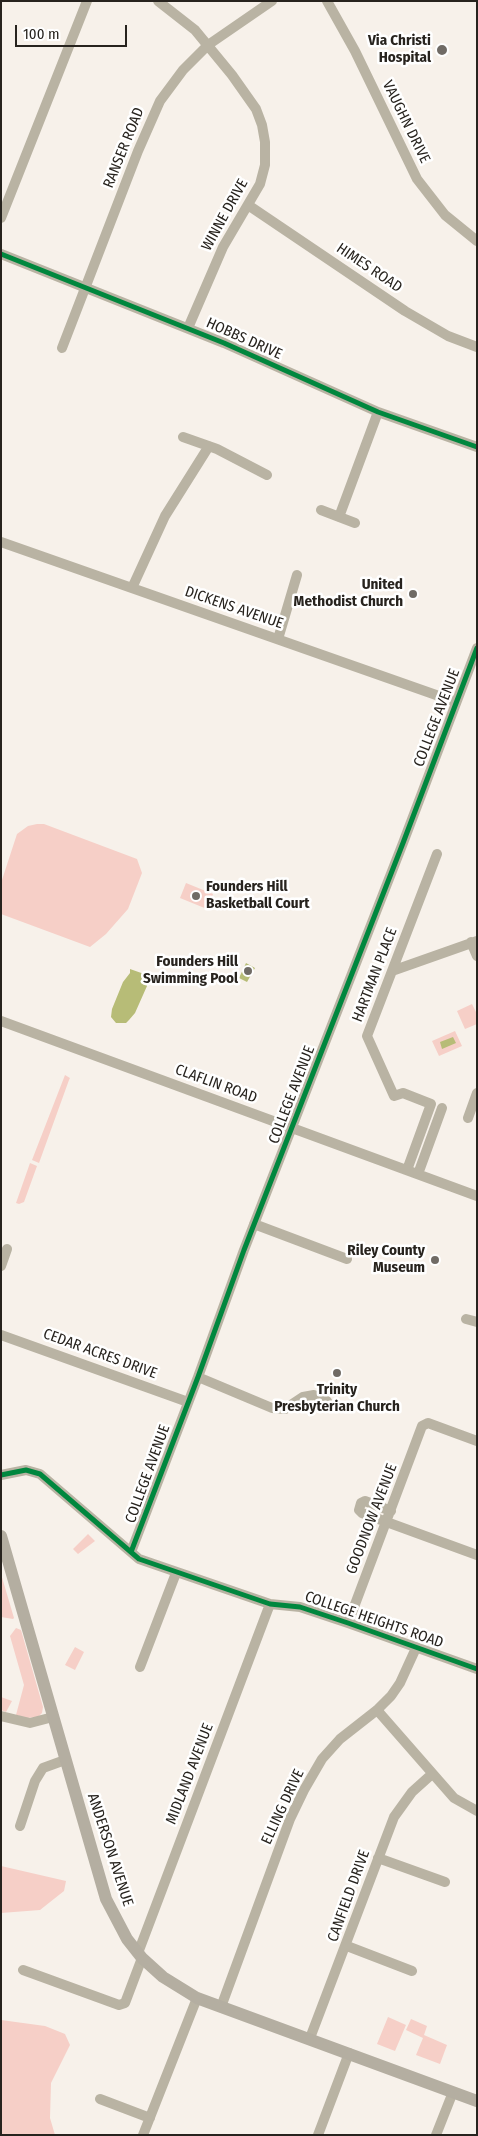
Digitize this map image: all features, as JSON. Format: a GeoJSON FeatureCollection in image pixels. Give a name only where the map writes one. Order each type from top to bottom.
{"type":"FeatureCollection","features":[{"type":"Feature","properties":{"kind":"main road","name":"ANDERSON AVENUE"},"geometry":{"type":"LineString","coordinates":[[1,1536],[106,1899],[117,1923],[140,1956],[163,1978],[197,1998],[477,2101]]}},
{"type":"Feature","properties":{"kind":"street"},"geometry":{"type":"LineString","coordinates":[[1,218],[87,1]]}},
{"type":"Feature","properties":{"kind":"street","name":"WINNE DRIVE"},"geometry":{"type":"LineString","coordinates":[[158,1],[188,24],[208,45],[246,93],[262,125],[266,151],[265,165],[260,184],[223,247],[188,328]]}},
{"type":"Feature","properties":{"kind":"street","name":"RANSER ROAD"},"geometry":{"type":"LineString","coordinates":[[62,348],[155,110],[183,70],[208,45],[272,1]]}},
{"type":"Feature","properties":{"kind":"street","name":"VAUGHN DRIVE"},"geometry":{"type":"LineString","coordinates":[[327,1],[420,183],[445,215],[477,241]]}},
{"type":"Feature","properties":{"kind":"street","name":"HIMES ROAD"},"geometry":{"type":"LineString","coordinates":[[248,206],[414,316],[448,336],[477,347]]}},
{"type":"Feature","properties":{"kind":"street","name":"HOBBS DRIVE"},"geometry":{"type":"LineString","coordinates":[[1,254],[188,328],[378,412],[477,447]]}},
{"type":"Feature","properties":{"kind":"street"},"geometry":{"type":"LineString","coordinates":[[339,517],[378,412]]}},
{"type":"Feature","properties":{"kind":"street"},"geometry":{"type":"LineString","coordinates":[[183,437],[210,446],[267,475]]}},
{"type":"Feature","properties":{"kind":"street"},"geometry":{"type":"LineString","coordinates":[[132,588],[165,516],[210,446]]}},
{"type":"Feature","properties":{"kind":"street"},"geometry":{"type":"LineString","coordinates":[[321,510],[354,523]]}},
{"type":"Feature","properties":{"kind":"street","name":"DICKENS AVENUE"},"geometry":{"type":"LineString","coordinates":[[1,542],[456,702]]}},
{"type":"Feature","properties":{"kind":"street"},"geometry":{"type":"LineString","coordinates":[[278,639],[297,575]]}},
{"type":"Feature","properties":{"kind":"street","name":"COLLEGE AVENUE"},"geometry":{"type":"LineString","coordinates":[[131,1552],[198,1378],[254,1224],[293,1128],[477,648]]}},
{"type":"Feature","properties":{"kind":"street","name":"HARTMAN PLACE"},"geometry":{"type":"LineString","coordinates":[[407,1170],[431,1104],[403,1093],[394,1096],[367,1036],[437,854]]}},
{"type":"Feature","properties":{"kind":"street"},"geometry":{"type":"LineString","coordinates":[[392,971],[474,942],[477,956]]}},
{"type":"Feature","properties":{"kind":"street","name":"CLAFLIN ROAD"},"geometry":{"type":"LineString","coordinates":[[1,1021],[477,1196]]}},
{"type":"Feature","properties":{"kind":"street"},"geometry":{"type":"LineString","coordinates":[[468,1118],[477,1093]]}},
{"type":"Feature","properties":{"kind":"street"},"geometry":{"type":"LineString","coordinates":[[418,1174],[442,1108]]}},
{"type":"Feature","properties":{"kind":"street"},"geometry":{"type":"LineString","coordinates":[[254,1224],[347,1259]]}},
{"type":"Feature","properties":{"kind":"street"},"geometry":{"type":"LineString","coordinates":[[1,1266],[7,1249]]}},
{"type":"Feature","properties":{"kind":"street","name":"CEDAR ACRES DRIVE"},"geometry":{"type":"LineString","coordinates":[[1,1335],[188,1402]]}},
{"type":"Feature","properties":{"kind":"street"},"geometry":{"type":"LineString","coordinates":[[198,1378],[272,1408],[285,1409],[303,1397],[314,1395],[327,1401]]}},
{"type":"Feature","properties":{"kind":"street","name":"GOODNOW AVENUE"},"geometry":{"type":"LineString","coordinates":[[348,1623],[422,1426],[428,1423],[477,1441]]}},
{"type":"Feature","properties":{"kind":"street","name":"COLLEGE HEIGHTS ROAD"},"geometry":{"type":"LineString","coordinates":[[1,1476],[26,1470],[40,1474],[139,1559],[270,1604],[300,1607],[477,1669]]}},
{"type":"Feature","properties":{"kind":"street"},"geometry":{"type":"LineString","coordinates":[[391,1511],[367,1501],[360,1505],[360,1512],[477,1554]]}},
{"type":"Feature","properties":{"kind":"street"},"geometry":{"type":"LineString","coordinates":[[140,1667],[176,1573]]}},
{"type":"Feature","properties":{"kind":"street","name":"MIDLAND AVENUE"},"geometry":{"type":"LineString","coordinates":[[23,1970],[119,2005],[125,2003],[140,1956],[270,1604]]}},
{"type":"Feature","properties":{"kind":"street","name":"ELLING DRIVE"},"geometry":{"type":"LineString","coordinates":[[221,2007],[290,1819],[304,1790],[322,1759],[340,1739],[377,1710],[391,1696],[400,1683],[416,1648]]}},
{"type":"Feature","properties":{"kind":"street"},"geometry":{"type":"LineString","coordinates":[[377,1710],[454,1798],[477,1811]]}},
{"type":"Feature","properties":{"kind":"street"},"geometry":{"type":"LineString","coordinates":[[1,1716],[30,1723],[54,1716]]}},
{"type":"Feature","properties":{"kind":"street"},"geometry":{"type":"LineString","coordinates":[[20,1826],[36,1781],[43,1768],[65,1760]]}},
{"type":"Feature","properties":{"kind":"street","name":"CANFIELD DRIVE"},"geometry":{"type":"LineString","coordinates":[[310,2038],[347,1946],[394,1817],[402,1804],[432,1774]]}},
{"type":"Feature","properties":{"kind":"street"},"geometry":{"type":"LineString","coordinates":[[378,1858],[445,1882]]}},
{"type":"Feature","properties":{"kind":"street"},"geometry":{"type":"LineString","coordinates":[[347,1946],[412,1971]]}},
{"type":"Feature","properties":{"kind":"street"},"geometry":{"type":"LineString","coordinates":[[143,2135],[197,1998]]}},
{"type":"Feature","properties":{"kind":"street"},"geometry":{"type":"LineString","coordinates":[[318,2135],[349,2054]]}},
{"type":"Feature","properties":{"kind":"street"},"geometry":{"type":"LineString","coordinates":[[436,2135],[453,2092]]}},
{"type":"Feature","properties":{"kind":"street"},"geometry":{"type":"LineString","coordinates":[[100,2098],[150,2118]]}},
{"type":"Feature","properties":{"kind":"shaded area"},"geometry":{"type":"Polygon","coordinates":[[[44,824],[137,859],[142,873],[128,909],[106,934],[90,947],[1,914],[1,883],[17,834],[28,826],[44,824]]]}},
{"type":"Feature","properties":{"kind":"shaded area","name":"Founders Hill Basketball Court"},"geometry":{"type":"Polygon","coordinates":[[[186,883],[213,894],[207,909],[180,898],[186,883]]]}},
{"type":"Feature","properties":{"kind":"shaded area","name":"Founders Hill Swimming Pool"},"geometry":{"type":"Polygon","coordinates":[[[246,963],[255,968],[247,982],[239,978],[246,963]]]}},
{"type":"Feature","properties":{"kind":"shaded area"},"geometry":{"type":"Polygon","coordinates":[[[130,969],[147,975],[147,986],[135,1013],[126,1023],[116,1023],[111,1017],[112,1009],[123,982],[130,973],[130,969]]]}},
{"type":"Feature","properties":{"kind":"shaded area"},"geometry":{"type":"Polygon","coordinates":[[[472,1004],[477,1014],[477,1024],[465,1029],[457,1011],[472,1004]]]}},
{"type":"Feature","properties":{"kind":"shaded area"},"geometry":{"type":"Polygon","coordinates":[[[455,1031],[462,1046],[439,1056],[432,1041],[455,1031]]]}},
{"type":"Feature","properties":{"kind":"shaded area"},"geometry":{"type":"Polygon","coordinates":[[[453,1037],[456,1043],[442,1049],[440,1042],[453,1037]]]}},
{"type":"Feature","properties":{"kind":"shaded area"},"geometry":{"type":"Polygon","coordinates":[[[65,1075],[70,1078],[39,1163],[32,1160],[65,1075]]]}},
{"type":"Feature","properties":{"kind":"shaded area"},"geometry":{"type":"Polygon","coordinates":[[[30,1163],[37,1166],[24,1202],[19,1204],[16,1203],[30,1163]]]}},
{"type":"Feature","properties":{"kind":"shaded area"},"geometry":{"type":"Polygon","coordinates":[[[88,1534],[95,1541],[78,1554],[73,1549],[88,1534]]]}},
{"type":"Feature","properties":{"kind":"shaded area"},"geometry":{"type":"Polygon","coordinates":[[[1,1574],[14,1618],[13,1619],[1,1617],[1,1574]]]}},
{"type":"Feature","properties":{"kind":"shaded area"},"geometry":{"type":"Polygon","coordinates":[[[16,1628],[21,1630],[43,1707],[42,1713],[38,1717],[27,1718],[16,1715],[24,1685],[10,1636],[16,1628]]]}},
{"type":"Feature","properties":{"kind":"shaded area"},"geometry":{"type":"Polygon","coordinates":[[[75,1647],[84,1652],[75,1670],[65,1665],[75,1647]]]}},
{"type":"Feature","properties":{"kind":"shaded area"},"geometry":{"type":"Polygon","coordinates":[[[1,1697],[12,1701],[6,1712],[1,1710],[1,1697]]]}},
{"type":"Feature","properties":{"kind":"shaded area"},"geometry":{"type":"Polygon","coordinates":[[[1,1866],[66,1881],[64,1891],[40,1910],[1,1913],[1,1866]]]}},
{"type":"Feature","properties":{"kind":"shaded area"},"geometry":{"type":"Polygon","coordinates":[[[388,2017],[406,2025],[395,2051],[377,2044],[388,2017]]]}},
{"type":"Feature","properties":{"kind":"shaded area"},"geometry":{"type":"Polygon","coordinates":[[[411,2019],[427,2026],[424,2035],[447,2045],[440,2064],[416,2055],[423,2038],[406,2030],[411,2019]]]}},
{"type":"Feature","properties":{"kind":"shaded area"},"geometry":{"type":"Polygon","coordinates":[[[1,2020],[45,2026],[65,2034],[70,2045],[51,2083],[50,2118],[55,2135],[1,2135],[1,2020]]]}},
{"type":"Feature","properties":{"kind":"cycle path"},"geometry":{"type":"LineString","coordinates":[[1,254],[224,343],[378,412],[477,447]]}},
{"type":"Feature","properties":{"kind":"cycle path"},"geometry":{"type":"LineString","coordinates":[[131,1552],[244,1250],[477,648]]}},
{"type":"Feature","properties":{"kind":"cycle path"},"geometry":{"type":"LineString","coordinates":[[1,1475],[26,1470],[40,1474],[139,1559],[270,1604],[300,1607],[477,1669]]}},
{"type":"Feature","properties":{"kind":"place","name":"Via Christi Hospital"},"geometry":{"type":"Point","coordinates":[442,50]}},
{"type":"Feature","properties":{"kind":"place","name":"United Methodist Church"},"geometry":{"type":"Point","coordinates":[413,594]}},
{"type":"Feature","properties":{"kind":"place","name":"Founders Hill Basketball Court"},"geometry":{"type":"Point","coordinates":[196,896]}},
{"type":"Feature","properties":{"kind":"place","name":"Founders Hill Swimming Pool"},"geometry":{"type":"Point","coordinates":[248,971]}},
{"type":"Feature","properties":{"kind":"place","name":"Riley County Museum"},"geometry":{"type":"Point","coordinates":[435,1260]}},
{"type":"Feature","properties":{"kind":"place","name":"Trinity Presbyterian Church"},"geometry":{"type":"Point","coordinates":[337,1373]}}]}
